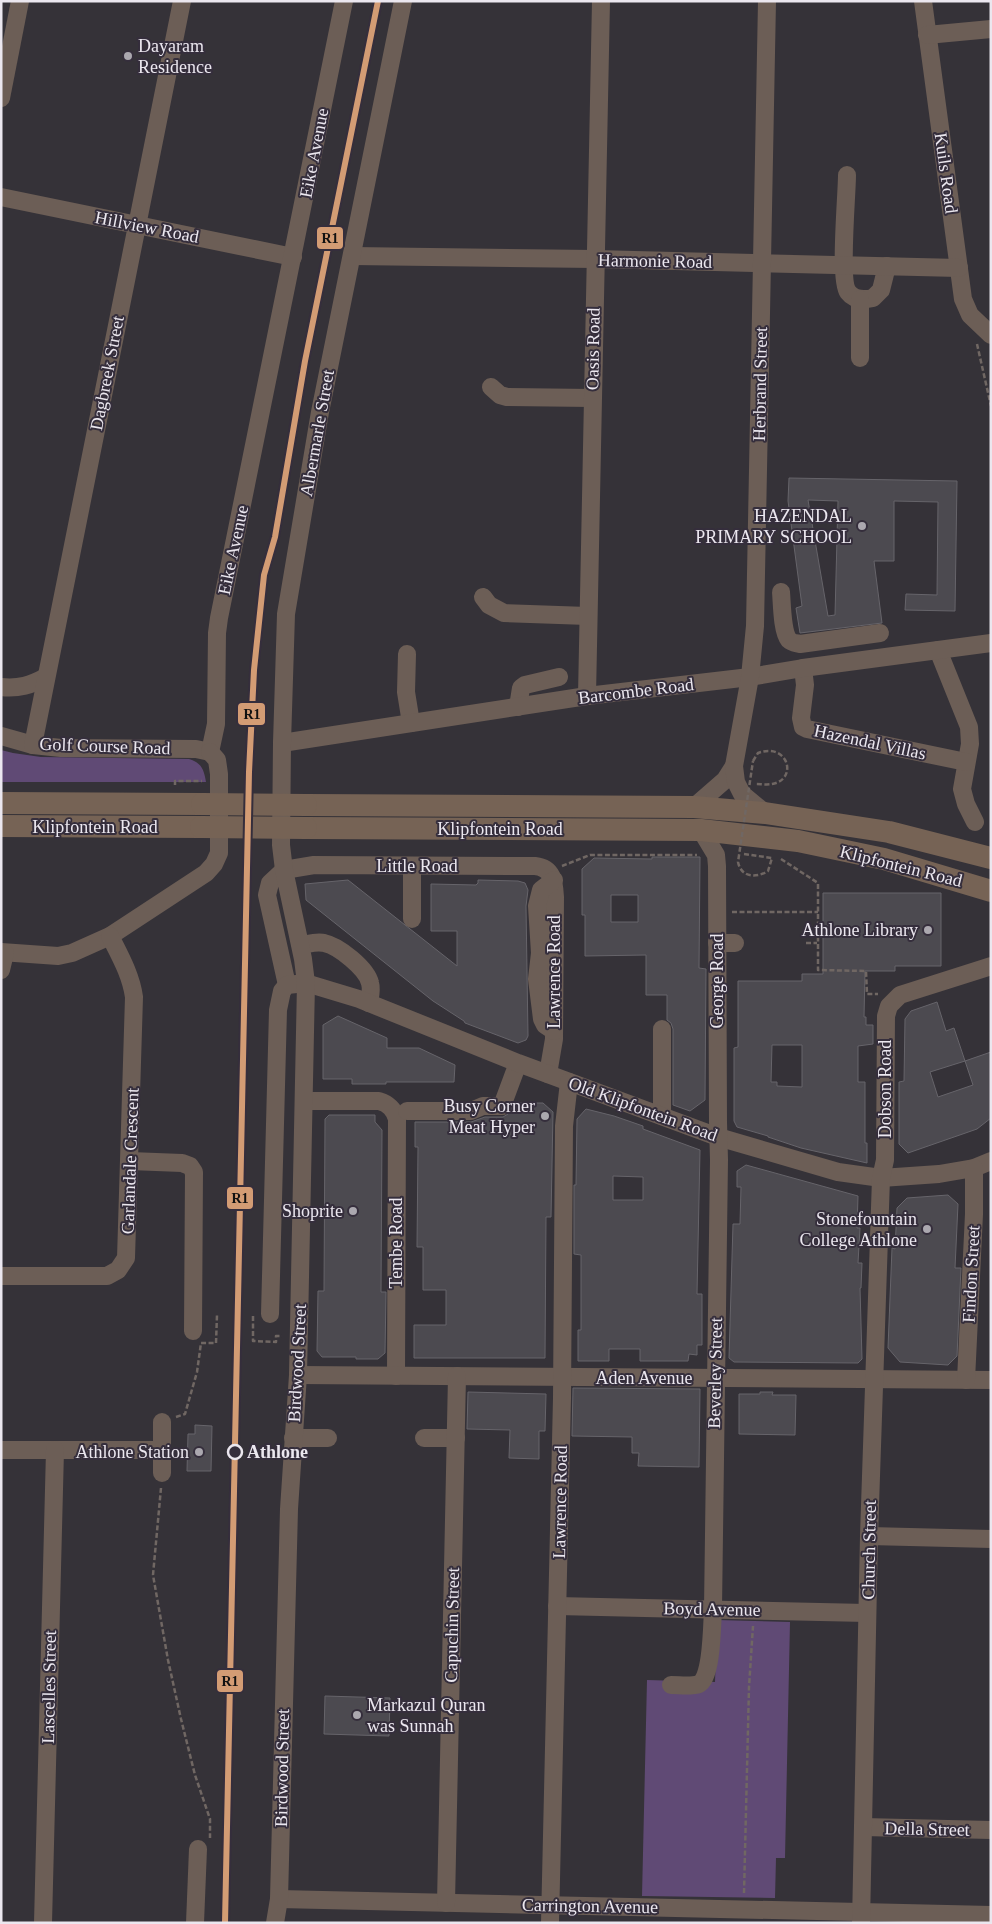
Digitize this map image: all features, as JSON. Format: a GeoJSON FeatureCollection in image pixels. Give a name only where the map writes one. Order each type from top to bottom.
{"type":"FeatureCollection","features":[{"type":"Feature","properties":{"kind":"main road","name":"Klipfontein Road"},"geometry":{"type":"LineString","coordinates":[[1,803],[694,807],[765,813],[889,832],[991,858]]}},
{"type":"Feature","properties":{"kind":"main road","name":"Klipfontein Road"},"geometry":{"type":"LineString","coordinates":[[1,826],[701,830],[798,841],[846,851],[884,859],[991,891]]}},
{"type":"Feature","properties":{"kind":"street"},"geometry":{"type":"LineString","coordinates":[[1,98],[20,1]]}},
{"type":"Feature","properties":{"kind":"street","name":"Dagbreek Street"},"geometry":{"type":"LineString","coordinates":[[32,745],[182,1]]}},
{"type":"Feature","properties":{"kind":"street","name":"Eike Avenue"},"geometry":{"type":"LineString","coordinates":[[210,752],[216,724],[219,618],[344,1]]}},
{"type":"Feature","properties":{"kind":"street","name":"Albermarle Street"},"geometry":{"type":"LineString","coordinates":[[284,870],[281,845],[282,744],[285,637],[291,578],[320,412],[403,1]]}},
{"type":"Feature","properties":{"kind":"street","name":"Oasis Road"},"geometry":{"type":"LineString","coordinates":[[587,696],[601,1]]}},
{"type":"Feature","properties":{"kind":"street","name":"Herbrand Street"},"geometry":{"type":"LineString","coordinates":[[765,813],[742,794],[736,782],[734,766],[750,677],[756,602],[767,1]]}},
{"type":"Feature","properties":{"kind":"street","name":"Kuils Road"},"geometry":{"type":"LineString","coordinates":[[923,1],[958,268],[966,309],[975,321],[984,339]]}},
{"type":"Feature","properties":{"kind":"street"},"geometry":{"type":"LineString","coordinates":[[927,35],[991,29]]}},
{"type":"Feature","properties":{"kind":"street"},"geometry":{"type":"LineString","coordinates":[[847,176],[844,265],[847,291],[860,299],[873,298],[878,295],[884,282],[887,266]]}},
{"type":"Feature","properties":{"kind":"street","name":"Hillview Road"},"geometry":{"type":"LineString","coordinates":[[1,198],[293,256]]}},
{"type":"Feature","properties":{"kind":"street","name":"Harmonie Road"},"geometry":{"type":"LineString","coordinates":[[352,256],[595,259],[958,268]]}},
{"type":"Feature","properties":{"kind":"street"},"geometry":{"type":"LineString","coordinates":[[860,299],[860,358]]}},
{"type":"Feature","properties":{"kind":"street"},"geometry":{"type":"LineString","coordinates":[[491,387],[500,395],[507,397],[592,398]]}},
{"type":"Feature","properties":{"kind":"street"},"geometry":{"type":"LineString","coordinates":[[483,596],[489,606],[504,613],[588,616]]}},
{"type":"Feature","properties":{"kind":"street"},"geometry":{"type":"LineString","coordinates":[[756,602],[781,597],[786,633],[789,640],[793,643],[800,644],[880,633]]}},
{"type":"Feature","properties":{"kind":"street","name":"Barcombe Road"},"geometry":{"type":"LineString","coordinates":[[282,744],[587,696],[750,677],[803,668],[991,643]]}},
{"type":"Feature","properties":{"kind":"street"},"geometry":{"type":"LineString","coordinates":[[938,650],[969,727],[970,744],[962,795],[975,822]]}},
{"type":"Feature","properties":{"kind":"street"},"geometry":{"type":"LineString","coordinates":[[407,654],[406,692],[411,723]]}},
{"type":"Feature","properties":{"kind":"street","name":"Hazendal Villas"},"geometry":{"type":"LineString","coordinates":[[803,668],[804,699],[801,721],[806,730],[966,762]]}},
{"type":"Feature","properties":{"kind":"street"},"geometry":{"type":"LineString","coordinates":[[1,688],[17,688],[46,677]]}},
{"type":"Feature","properties":{"kind":"street"},"geometry":{"type":"LineString","coordinates":[[518,707],[521,688],[525,685],[559,677]]}},
{"type":"Feature","properties":{"kind":"street","name":"Golf Course Road"},"geometry":{"type":"LineString","coordinates":[[1,736],[32,745],[78,748],[196,748],[210,752]]}},
{"type":"Feature","properties":{"kind":"street"},"geometry":{"type":"LineString","coordinates":[[2,958],[58,956],[72,953],[110,936],[192,884],[206,873],[214,864],[219,853],[219,774],[217,760],[210,752]]}},
{"type":"Feature","properties":{"kind":"street","name":"Herbrand Street"},"geometry":{"type":"LineString","coordinates":[[694,807],[724,780],[734,766]]}},
{"type":"Feature","properties":{"kind":"street","name":"George Road"},"geometry":{"type":"LineString","coordinates":[[701,830],[716,855],[718,1137]]}},
{"type":"Feature","properties":{"kind":"street","name":"Little Road"},"geometry":{"type":"LineString","coordinates":[[284,870],[314,865],[535,866],[551,875]]}},
{"type":"Feature","properties":{"kind":"street"},"geometry":{"type":"LineString","coordinates":[[412,866],[412,919]]}},
{"type":"Feature","properties":{"kind":"street"},"geometry":{"type":"LineString","coordinates":[[270,1314],[278,1010],[282,991],[287,985],[306,983],[301,946],[284,870]]}},
{"type":"Feature","properties":{"kind":"street"},"geometry":{"type":"LineString","coordinates":[[284,870],[270,883],[267,895],[287,985]]}},
{"type":"Feature","properties":{"kind":"street","name":"Lawrence Road"},"geometry":{"type":"LineString","coordinates":[[548,1074],[554,1031],[547,952],[551,875]]}},
{"type":"Feature","properties":{"kind":"street","name":"Garlandale Crescent"},"geometry":{"type":"LineString","coordinates":[[1,1276],[101,1277],[118,1270],[123,1265],[127,1251],[134,996],[128,973],[110,936]]}},
{"type":"Feature","properties":{"kind":"street"},"geometry":{"type":"LineString","coordinates":[[301,946],[322,942],[347,955],[368,977],[371,984],[369,1003]]}},
{"type":"Feature","properties":{"kind":"street"},"geometry":{"type":"LineString","coordinates":[[717,943],[735,943]]}},
{"type":"Feature","properties":{"kind":"street"},"geometry":{"type":"LineString","coordinates":[[892,1002],[900,995],[991,966]]}},
{"type":"Feature","properties":{"kind":"street","name":"Old Klipfontein Road"},"geometry":{"type":"LineString","coordinates":[[306,983],[369,1003],[548,1074],[718,1137],[838,1172],[882,1178],[939,1174],[974,1168],[991,1161]]}},
{"type":"Feature","properties":{"kind":"street","name":"Birdwood Street"},"geometry":{"type":"LineString","coordinates":[[275,1923],[279,1899],[288,1509],[298,1375],[306,983]]}},
{"type":"Feature","properties":{"kind":"street","name":"Dobson Road"},"geometry":{"type":"LineString","coordinates":[[882,1178],[885,1160],[886,1016],[892,1002]]}},
{"type":"Feature","properties":{"kind":"street"},"geometry":{"type":"LineString","coordinates":[[662,1029],[662,1116]]}},
{"type":"Feature","properties":{"kind":"street"},"geometry":{"type":"LineString","coordinates":[[304,1101],[378,1101],[400,1111],[471,1111],[483,1106],[502,1106],[515,1071]]}},
{"type":"Feature","properties":{"kind":"street","name":"Lawrence Road"},"geometry":{"type":"LineString","coordinates":[[550,1923],[564,1126],[569,1082]]}},
{"type":"Feature","properties":{"kind":"street","name":"Tembe Road"},"geometry":{"type":"LineString","coordinates":[[396,1376],[397,1119],[400,1111]]}},
{"type":"Feature","properties":{"kind":"street","name":"Beverley Street"},"geometry":{"type":"LineString","coordinates":[[671,1685],[700,1684],[704,1680],[708,1665],[713,1609],[718,1137]]}},
{"type":"Feature","properties":{"kind":"street"},"geometry":{"type":"LineString","coordinates":[[275,1144],[303,1144]]}},
{"type":"Feature","properties":{"kind":"street"},"geometry":{"type":"LineString","coordinates":[[130,1161],[182,1163],[190,1166],[194,1172],[193,1331]]}},
{"type":"Feature","properties":{"kind":"street","name":"Findon Street"},"geometry":{"type":"LineString","coordinates":[[966,1380],[974,1214],[974,1168]]}},
{"type":"Feature","properties":{"kind":"street","name":"Church Street"},"geometry":{"type":"LineString","coordinates":[[861,1917],[873,1380],[882,1178]]}},
{"type":"Feature","properties":{"kind":"street"},"geometry":{"type":"LineString","coordinates":[[271,1284],[300,1286]]}},
{"type":"Feature","properties":{"kind":"street","name":"Aden Avenue"},"geometry":{"type":"LineString","coordinates":[[298,1375],[991,1380]]}},
{"type":"Feature","properties":{"kind":"street","name":"Capuchin Street"},"geometry":{"type":"LineString","coordinates":[[446,1903],[457,1376]]}},
{"type":"Feature","properties":{"kind":"street"},"geometry":{"type":"LineString","coordinates":[[162,1422],[162,1473]]}},
{"type":"Feature","properties":{"kind":"street"},"geometry":{"type":"LineString","coordinates":[[293,1438],[328,1438]]}},
{"type":"Feature","properties":{"kind":"street"},"geometry":{"type":"LineString","coordinates":[[424,1438],[456,1438]]}},
{"type":"Feature","properties":{"kind":"street"},"geometry":{"type":"LineString","coordinates":[[1,1450],[162,1450]]}},
{"type":"Feature","properties":{"kind":"street","name":"Lascelles Street"},"geometry":{"type":"LineString","coordinates":[[43,1923],[54,1450]]}},
{"type":"Feature","properties":{"kind":"street"},"geometry":{"type":"LineString","coordinates":[[869,1536],[991,1539]]}},
{"type":"Feature","properties":{"kind":"street","name":"Boyd Avenue"},"geometry":{"type":"LineString","coordinates":[[557,1606],[867,1613]]}},
{"type":"Feature","properties":{"kind":"street","name":"Della Street"},"geometry":{"type":"LineString","coordinates":[[863,1827],[991,1830]]}},
{"type":"Feature","properties":{"kind":"street"},"geometry":{"type":"LineString","coordinates":[[195,1923],[198,1849]]}},
{"type":"Feature","properties":{"kind":"street","name":"Carrington Avenue"},"geometry":{"type":"LineString","coordinates":[[279,1899],[550,1905],[711,1916],[754,1914],[807,1917],[991,1915]]}},
{"type":"Feature","properties":{"kind":"path"},"geometry":{"type":"LineString","coordinates":[[984,339],[991,406]]}},
{"type":"Feature","properties":{"kind":"path"},"geometry":{"type":"LineString","coordinates":[[744,854],[772,858],[768,870],[760,875],[748,875],[739,868],[738,856],[753,761],[758,753],[774,750],[785,758],[788,766],[786,773],[777,783],[765,784]]}},
{"type":"Feature","properties":{"kind":"path"},"geometry":{"type":"LineString","coordinates":[[175,787],[175,780],[208,780]]}},
{"type":"Feature","properties":{"kind":"path"},"geometry":{"type":"LineString","coordinates":[[551,875],[590,855],[716,855]]}},
{"type":"Feature","properties":{"kind":"path"},"geometry":{"type":"LineString","coordinates":[[784,860],[818,883],[818,970],[866,971],[867,994],[878,994],[892,1002]]}},
{"type":"Feature","properties":{"kind":"path"},"geometry":{"type":"LineString","coordinates":[[717,912],[818,912]]}},
{"type":"Feature","properties":{"kind":"path"},"geometry":{"type":"LineString","coordinates":[[806,944],[818,944]]}},
{"type":"Feature","properties":{"kind":"path"},"geometry":{"type":"LineString","coordinates":[[185,1414],[197,1372],[201,1343],[216,1343],[217,1316]]}},
{"type":"Feature","properties":{"kind":"path"},"geometry":{"type":"LineString","coordinates":[[253,1316],[252,1341],[276,1342],[276,1336],[288,1336]]}},
{"type":"Feature","properties":{"kind":"path"},"geometry":{"type":"LineString","coordinates":[[162,1473],[153,1575],[168,1660],[194,1775],[210,1819],[210,1850],[198,1849]]}},
{"type":"Feature","properties":{"kind":"path"},"geometry":{"type":"LineString","coordinates":[[754,1610],[749,1687],[754,1914]]}},
{"type":"Feature","properties":{"kind":"shaded area"},"geometry":{"type":"Polygon","coordinates":[[[1,750],[41,757],[189,759],[202,768],[206,782],[1,782],[1,750]]]}},
{"type":"Feature","properties":{"kind":"shaded area"},"geometry":{"type":"Polygon","coordinates":[[[717,1620],[790,1622],[785,1858],[776,1858],[775,1898],[642,1896],[647,1680],[715,1682],[717,1620]]]}},
{"type":"Feature","properties":{"kind":"building"},"geometry":{"type":"Polygon","coordinates":[[[789,478],[957,481],[955,611],[905,610],[906,594],[937,595],[938,502],[894,501],[894,561],[874,561],[882,623],[800,633],[796,608],[802,606],[788,501],[789,478]],[[808,500],[828,616],[835,615],[838,501],[808,500]]]}},
{"type":"Feature","properties":{"kind":"building"},"geometry":{"type":"Polygon","coordinates":[[[652,857],[700,857],[699,968],[706,969],[705,1100],[690,1111],[673,1105],[673,1029],[671,1023],[667,1020],[667,995],[646,995],[646,955],[585,956],[585,915],[582,915],[582,869],[594,858],[652,859],[652,857]],[[611,895],[611,922],[638,922],[638,895],[611,895]]]}},
{"type":"Feature","properties":{"kind":"building"},"geometry":{"type":"Polygon","coordinates":[[[348,880],[457,966],[457,931],[431,931],[431,884],[476,885],[478,880],[518,881],[525,883],[528,890],[526,906],[528,1036],[526,1040],[518,1043],[465,1023],[433,1001],[306,900],[305,884],[348,880]]]}},
{"type":"Feature","properties":{"kind":"building"},"geometry":{"type":"Polygon","coordinates":[[[823,893],[941,893],[941,966],[895,966],[895,971],[865,971],[864,1017],[866,1017],[866,1025],[873,1025],[873,1044],[858,1046],[858,1082],[865,1082],[865,1143],[867,1143],[867,1163],[801,1148],[737,1127],[734,1121],[734,1048],[738,1047],[738,981],[802,981],[802,974],[823,974],[823,893]],[[772,1045],[771,1082],[777,1082],[777,1086],[802,1087],[802,1045],[772,1045]]]}},
{"type":"Feature","properties":{"kind":"building"},"geometry":{"type":"Polygon","coordinates":[[[937,1002],[946,1031],[954,1028],[965,1061],[991,1052],[991,1118],[977,1129],[908,1153],[899,1144],[899,1082],[904,1081],[905,1019],[911,1011],[937,1002]],[[965,1061],[930,1072],[938,1097],[973,1085],[965,1061]]]}},
{"type":"Feature","properties":{"kind":"building"},"geometry":{"type":"Polygon","coordinates":[[[338,1016],[387,1038],[387,1048],[419,1048],[455,1065],[454,1082],[352,1084],[352,1079],[323,1079],[323,1025],[338,1016]]]}},
{"type":"Feature","properties":{"kind":"building"},"geometry":{"type":"Polygon","coordinates":[[[514,1103],[543,1103],[553,1112],[551,1217],[546,1217],[545,1358],[414,1358],[414,1325],[446,1325],[446,1290],[423,1290],[423,1247],[417,1247],[418,1147],[415,1147],[415,1122],[471,1122],[485,1117],[503,1117],[508,1114],[514,1103]]]}},
{"type":"Feature","properties":{"kind":"building"},"geometry":{"type":"Polygon","coordinates":[[[586,1109],[614,1116],[700,1150],[697,1294],[702,1294],[702,1345],[697,1345],[697,1355],[689,1354],[688,1361],[640,1361],[640,1349],[609,1349],[609,1361],[578,1361],[578,1330],[581,1330],[581,1255],[574,1254],[574,1185],[576,1185],[577,1119],[586,1109]],[[613,1176],[613,1200],[643,1200],[643,1177],[613,1176]]]}},
{"type":"Feature","properties":{"kind":"building","name":"Shoprite"},"geometry":{"type":"Polygon","coordinates":[[[329,1115],[375,1115],[375,1122],[382,1130],[381,1292],[386,1292],[385,1353],[378,1359],[322,1357],[317,1351],[318,1291],[324,1291],[325,1119],[329,1115]]]}},
{"type":"Feature","properties":{"kind":"building"},"geometry":{"type":"Polygon","coordinates":[[[746,1165],[858,1196],[857,1228],[860,1228],[858,1263],[862,1263],[860,1288],[862,1359],[858,1363],[734,1362],[729,1358],[733,1224],[740,1224],[741,1187],[737,1187],[737,1171],[746,1165]]]}},
{"type":"Feature","properties":{"kind":"building"},"geometry":{"type":"Polygon","coordinates":[[[948,1195],[958,1204],[955,1268],[961,1268],[957,1356],[948,1365],[900,1362],[888,1348],[892,1248],[895,1249],[897,1208],[907,1198],[948,1195]]]}},
{"type":"Feature","properties":{"kind":"building"},"geometry":{"type":"Polygon","coordinates":[[[573,1388],[700,1389],[699,1467],[638,1466],[639,1453],[632,1453],[632,1437],[572,1436],[573,1388]]]}},
{"type":"Feature","properties":{"kind":"building"},"geometry":{"type":"Polygon","coordinates":[[[468,1392],[546,1394],[545,1431],[539,1431],[539,1459],[509,1458],[510,1430],[467,1429],[468,1392]]]}},
{"type":"Feature","properties":{"kind":"building"},"geometry":{"type":"Polygon","coordinates":[[[760,1392],[773,1392],[772,1395],[796,1395],[795,1435],[739,1434],[739,1394],[760,1394],[760,1392]]]}},
{"type":"Feature","properties":{"kind":"building","name":"Athlone Station"},"geometry":{"type":"Polygon","coordinates":[[[195,1425],[212,1426],[211,1471],[187,1471],[188,1434],[195,1434],[195,1425]]]}},
{"type":"Feature","properties":{"kind":"building","name":"Markazul Quran was Sunnah"},"geometry":{"type":"Polygon","coordinates":[[[325,1696],[390,1698],[389,1736],[324,1734],[325,1696]]]}},
{"type":"Feature","properties":{"kind":"transit line","name":"R1"},"geometry":{"type":"LineString","coordinates":[[225,1923],[249,772],[254,670],[264,575],[275,537],[305,361],[378,1]]}},
{"type":"Feature","properties":{"kind":"place","name":"Dayaram Residence"},"geometry":{"type":"Point","coordinates":[128,56]}},
{"type":"Feature","properties":{"kind":"place","name":"HAZENDAL PRIMARY SCHOOL"},"geometry":{"type":"Point","coordinates":[862,526]}},
{"type":"Feature","properties":{"kind":"place","name":"Athlone Library"},"geometry":{"type":"Point","coordinates":[928,930]}},
{"type":"Feature","properties":{"kind":"place","name":"Busy Corner Meat Hyper"},"geometry":{"type":"Point","coordinates":[545,1116]}},
{"type":"Feature","properties":{"kind":"place","name":"Shoprite"},"geometry":{"type":"Point","coordinates":[353,1211]}},
{"type":"Feature","properties":{"kind":"place","name":"Stonefountain College Athlone"},"geometry":{"type":"Point","coordinates":[927,1229]}},
{"type":"Feature","properties":{"kind":"place","name":"Athlone Station"},"geometry":{"type":"Point","coordinates":[199,1452]}},
{"type":"Feature","properties":{"kind":"place","name":"Athlone"},"geometry":{"type":"Point","coordinates":[235,1452]}},
{"type":"Feature","properties":{"kind":"place","name":"Markazul Quran was Sunnah"},"geometry":{"type":"Point","coordinates":[357,1715]}}]}
